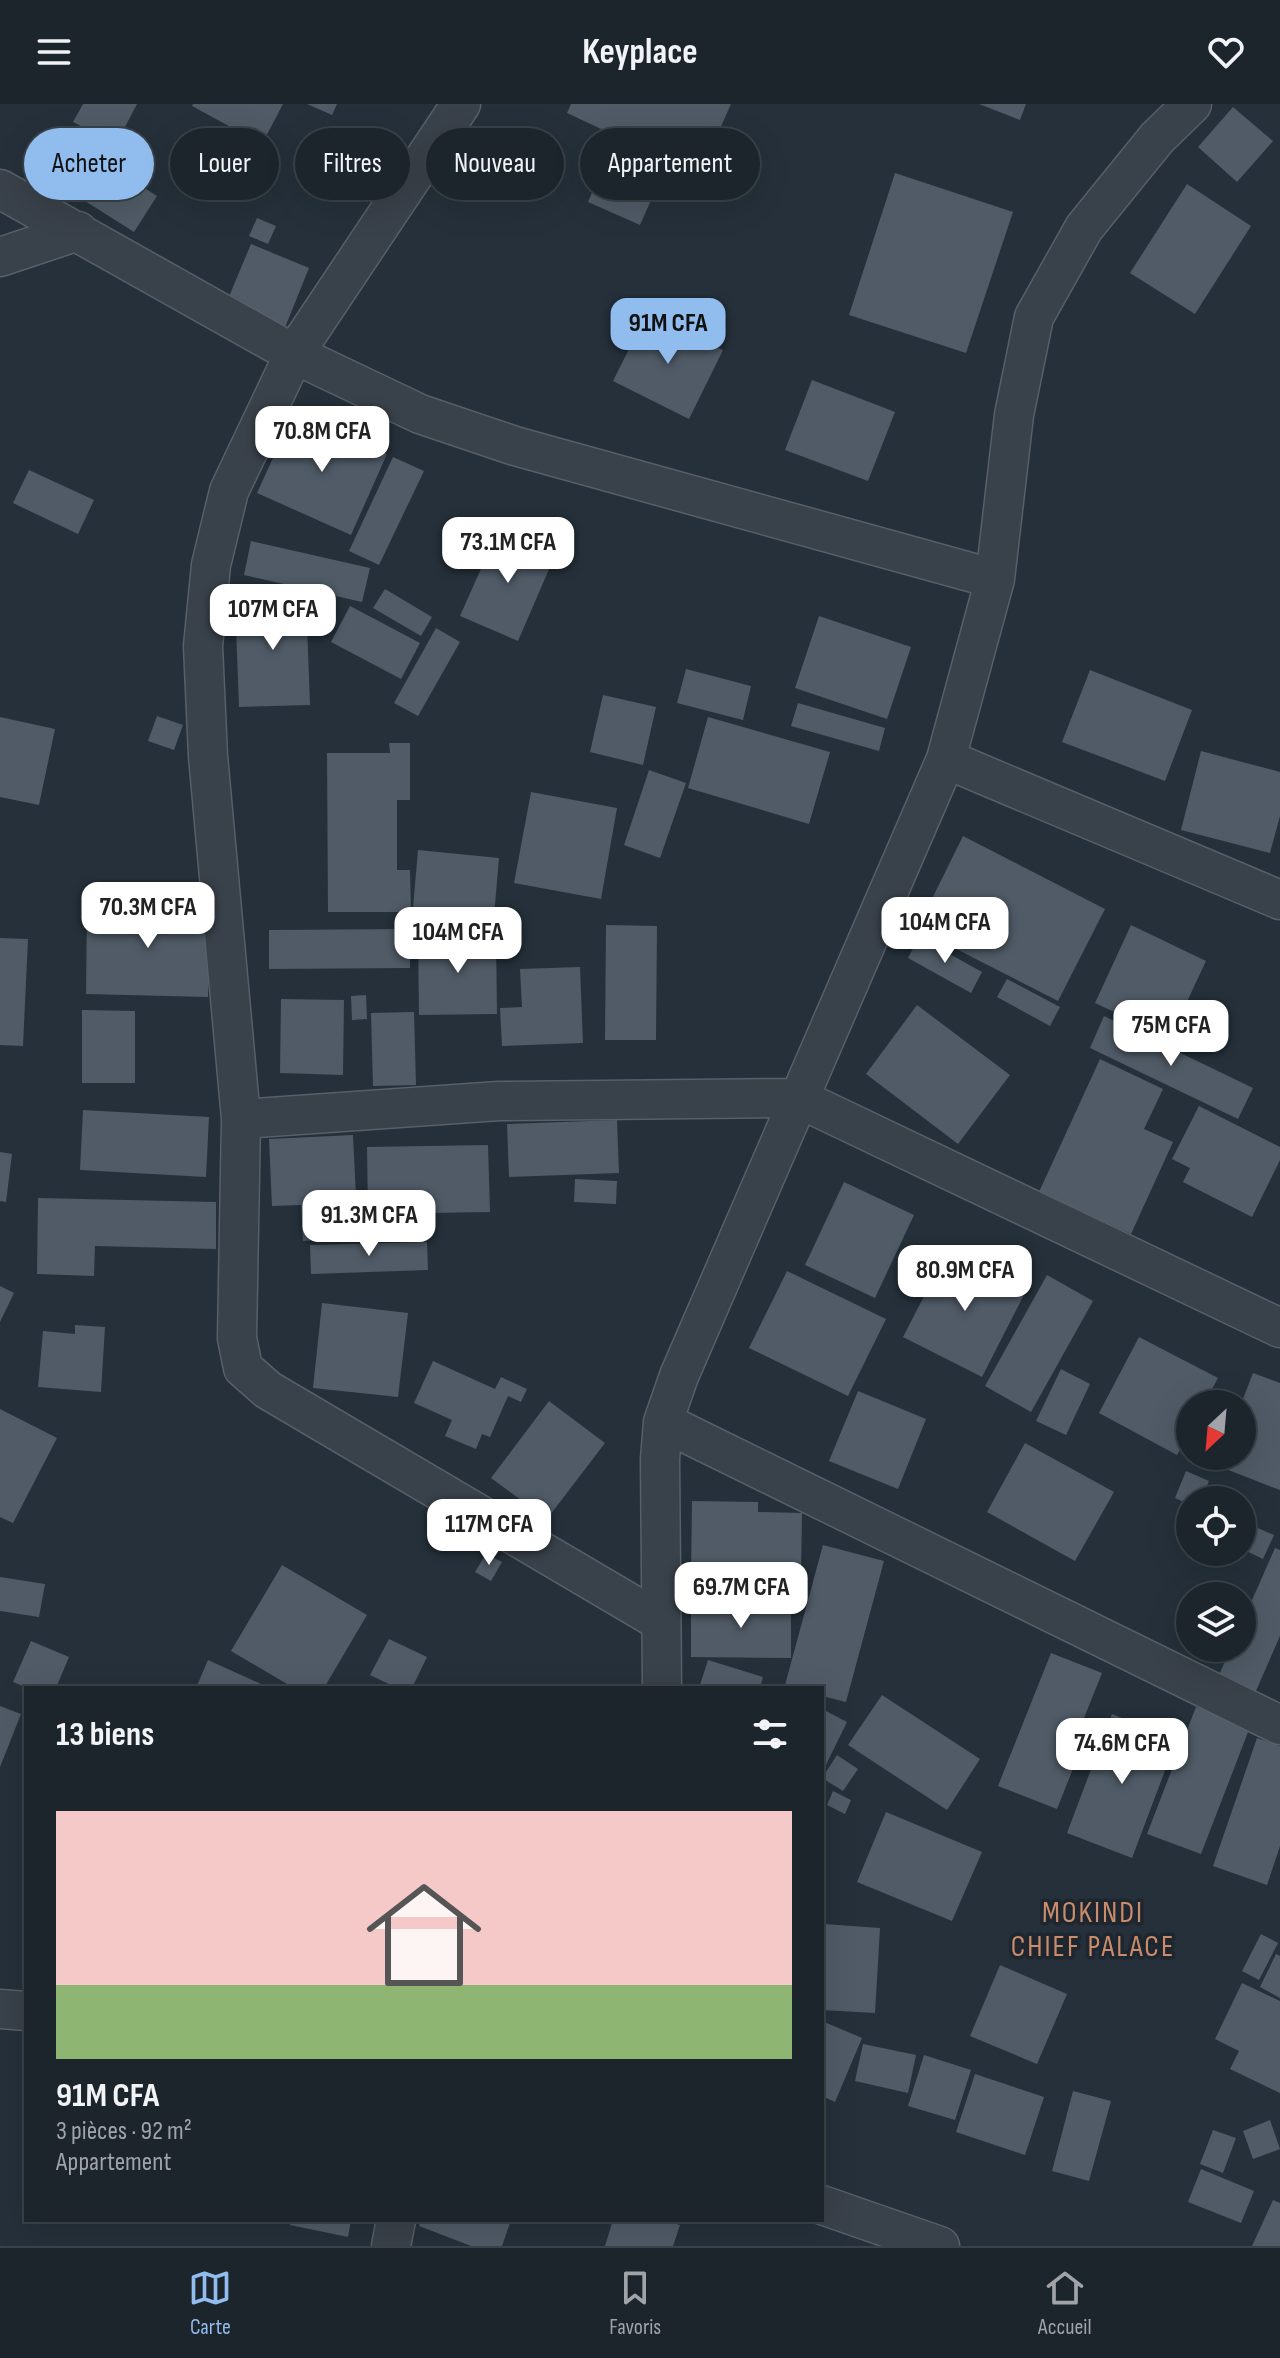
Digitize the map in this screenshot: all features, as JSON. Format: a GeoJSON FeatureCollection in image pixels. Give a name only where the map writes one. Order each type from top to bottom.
{"type":"FeatureCollection","features":[{"type":"Feature","properties":{"kind":"street"},"geometry":{"type":"LineString","coordinates":[[461,104],[294,354],[229,491],[211,565],[203,646],[208,756],[241,1119],[237,1338],[243,1368],[268,1390],[660,1621]]}},
{"type":"Feature","properties":{"kind":"street"},"geometry":{"type":"LineString","coordinates":[[662,1686],[660,1459],[663,1422],[679,1376],[946,759],[995,579],[1014,415],[1034,317],[1084,228],[1157,138],[1192,104]]}},
{"type":"Feature","properties":{"kind":"street"},"geometry":{"type":"LineString","coordinates":[[0,189],[294,354],[420,414],[515,446],[995,579]]}},
{"type":"Feature","properties":{"kind":"street"},"geometry":{"type":"LineString","coordinates":[[0,257],[78,231]]}},
{"type":"Feature","properties":{"kind":"street"},"geometry":{"type":"LineString","coordinates":[[946,759],[1280,900]]}},
{"type":"Feature","properties":{"kind":"street"},"geometry":{"type":"LineString","coordinates":[[241,1119],[499,1101],[798,1098],[1280,1328]]}},
{"type":"Feature","properties":{"kind":"street"},"geometry":{"type":"LineString","coordinates":[[663,1422],[1280,1725]]}},
{"type":"Feature","properties":{"kind":"street"},"geometry":{"type":"LineString","coordinates":[[0,2009],[24,2011]]}},
{"type":"Feature","properties":{"kind":"street"},"geometry":{"type":"LineString","coordinates":[[824,2206],[940,2246]]}},
{"type":"Feature","properties":{"kind":"street"},"geometry":{"type":"LineString","coordinates":[[391,2246],[396,2222]]}},
{"type":"Feature","properties":{"kind":"building"},"geometry":{"type":"Polygon","coordinates":[[[83,104],[137,104],[124,128],[85,128],[73,122],[83,104]]]}},
{"type":"Feature","properties":{"kind":"building"},"geometry":{"type":"Polygon","coordinates":[[[283,104],[270,128],[233,128],[192,106],[283,104]]]}},
{"type":"Feature","properties":{"kind":"building"},"geometry":{"type":"Polygon","coordinates":[[[307,104],[337,104],[332,115],[307,104]]]}},
{"type":"Feature","properties":{"kind":"building"},"geometry":{"type":"Polygon","coordinates":[[[571,104],[731,104],[720,128],[599,128],[567,113],[571,104]]]}},
{"type":"Feature","properties":{"kind":"building"},"geometry":{"type":"Polygon","coordinates":[[[979,104],[1026,104],[1020,120],[979,104]]]}},
{"type":"Feature","properties":{"kind":"building"},"geometry":{"type":"Polygon","coordinates":[[[1233,107],[1273,141],[1237,182],[1198,147],[1233,107]]]}},
{"type":"Feature","properties":{"kind":"building"},"geometry":{"type":"Polygon","coordinates":[[[895,173],[1013,212],[966,353],[849,315],[895,173]]]}},
{"type":"Feature","properties":{"kind":"building"},"geometry":{"type":"Polygon","coordinates":[[[1187,184],[1251,226],[1195,314],[1130,273],[1187,184]]]}},
{"type":"Feature","properties":{"kind":"building"},"geometry":{"type":"Polygon","coordinates":[[[154,194],[157,196],[134,232],[83,200],[154,200],[154,194]]]}},
{"type":"Feature","properties":{"kind":"building"},"geometry":{"type":"Polygon","coordinates":[[[589,200],[651,200],[640,225],[589,200]]]}},
{"type":"Feature","properties":{"kind":"building"},"geometry":{"type":"Polygon","coordinates":[[[257,218],[276,226],[268,244],[249,236],[257,218]]]}},
{"type":"Feature","properties":{"kind":"building"},"geometry":{"type":"Polygon","coordinates":[[[251,244],[309,268],[284,330],[225,306],[251,244]]]}},
{"type":"Feature","properties":{"kind":"building"},"geometry":{"type":"Polygon","coordinates":[[[647,313],[723,350],[689,419],[613,381],[647,313]]]}},
{"type":"Feature","properties":{"kind":"building"},"geometry":{"type":"Polygon","coordinates":[[[812,380],[895,412],[868,481],[785,450],[812,380]]]}},
{"type":"Feature","properties":{"kind":"building"},"geometry":{"type":"Polygon","coordinates":[[[294,412],[387,454],[351,535],[257,493],[294,412]]]}},
{"type":"Feature","properties":{"kind":"building"},"geometry":{"type":"Polygon","coordinates":[[[393,457],[424,471],[379,565],[349,551],[393,457]]]}},
{"type":"Feature","properties":{"kind":"building"},"geometry":{"type":"Polygon","coordinates":[[[29,470],[94,500],[78,534],[13,503],[29,470]]]}},
{"type":"Feature","properties":{"kind":"building"},"geometry":{"type":"Polygon","coordinates":[[[499,528],[556,553],[518,641],[460,616],[499,528]]]}},
{"type":"Feature","properties":{"kind":"building"},"geometry":{"type":"Polygon","coordinates":[[[251,541],[370,568],[362,602],[244,575],[251,541]]]}},
{"type":"Feature","properties":{"kind":"building"},"geometry":{"type":"Polygon","coordinates":[[[385,589],[432,617],[421,636],[373,608],[385,589]]]}},
{"type":"Feature","properties":{"kind":"building"},"geometry":{"type":"Polygon","coordinates":[[[306,597],[310,705],[239,707],[235,600],[306,597]]]}},
{"type":"Feature","properties":{"kind":"building"},"geometry":{"type":"Polygon","coordinates":[[[350,606],[420,643],[401,679],[331,642],[350,606]]]}},
{"type":"Feature","properties":{"kind":"building"},"geometry":{"type":"Polygon","coordinates":[[[819,616],[911,647],[887,719],[795,688],[819,616]]]}},
{"type":"Feature","properties":{"kind":"building"},"geometry":{"type":"Polygon","coordinates":[[[436,628],[460,642],[418,716],[394,703],[436,628]]]}},
{"type":"Feature","properties":{"kind":"building"},"geometry":{"type":"Polygon","coordinates":[[[686,669],[751,686],[743,720],[677,703],[686,669]]]}},
{"type":"Feature","properties":{"kind":"building"},"geometry":{"type":"Polygon","coordinates":[[[1090,670],[1192,710],[1165,781],[1062,742],[1090,670]]]}},
{"type":"Feature","properties":{"kind":"building"},"geometry":{"type":"Polygon","coordinates":[[[603,695],[656,707],[643,765],[590,752],[603,695]]]}},
{"type":"Feature","properties":{"kind":"building"},"geometry":{"type":"Polygon","coordinates":[[[798,703],[885,728],[879,751],[791,726],[798,703]]]}},
{"type":"Feature","properties":{"kind":"building"},"geometry":{"type":"Polygon","coordinates":[[[157,716],[183,725],[174,750],[148,741],[157,716]]]}},
{"type":"Feature","properties":{"kind":"building"},"geometry":{"type":"Polygon","coordinates":[[[0,717],[55,729],[39,805],[0,797],[0,717]]]}},
{"type":"Feature","properties":{"kind":"building"},"geometry":{"type":"Polygon","coordinates":[[[708,717],[830,752],[809,824],[688,788],[708,717]]]}},
{"type":"Feature","properties":{"kind":"building"},"geometry":{"type":"Polygon","coordinates":[[[389,743],[410,743],[410,800],[397,800],[397,870],[410,870],[411,912],[328,912],[327,753],[390,753],[389,743]]]}},
{"type":"Feature","properties":{"kind":"building"},"geometry":{"type":"Polygon","coordinates":[[[1201,751],[1280,772],[1280,816],[1270,853],[1181,830],[1201,751]]]}},
{"type":"Feature","properties":{"kind":"building"},"geometry":{"type":"Polygon","coordinates":[[[649,770],[686,783],[660,858],[624,845],[649,770]]]}},
{"type":"Feature","properties":{"kind":"building"},"geometry":{"type":"Polygon","coordinates":[[[531,792],[617,808],[601,899],[514,883],[531,792]]]}},
{"type":"Feature","properties":{"kind":"building"},"geometry":{"type":"Polygon","coordinates":[[[963,836],[1105,909],[1058,1001],[917,929],[963,836]]]}},
{"type":"Feature","properties":{"kind":"building"},"geometry":{"type":"Polygon","coordinates":[[[418,850],[499,858],[494,916],[413,908],[418,850]]]}},
{"type":"Feature","properties":{"kind":"building"},"geometry":{"type":"Polygon","coordinates":[[[87,903],[209,906],[208,997],[86,994],[87,903]]]}},
{"type":"Feature","properties":{"kind":"building"},"geometry":{"type":"Polygon","coordinates":[[[606,925],[657,926],[656,1040],[605,1040],[606,925]]]}},
{"type":"Feature","properties":{"kind":"building"},"geometry":{"type":"Polygon","coordinates":[[[1131,925],[1206,961],[1170,1038],[1095,1003],[1131,925]]]}},
{"type":"Feature","properties":{"kind":"building"},"geometry":{"type":"Polygon","coordinates":[[[410,929],[410,968],[269,969],[269,930],[410,929]]]}},
{"type":"Feature","properties":{"kind":"building"},"geometry":{"type":"Polygon","coordinates":[[[496,935],[497,1014],[419,1015],[418,936],[496,935]]]}},
{"type":"Feature","properties":{"kind":"building"},"geometry":{"type":"Polygon","coordinates":[[[919,937],[982,972],[971,993],[908,958],[919,937]]]}},
{"type":"Feature","properties":{"kind":"building"},"geometry":{"type":"Polygon","coordinates":[[[0,938],[28,939],[23,1046],[0,1045],[0,938]]]}},
{"type":"Feature","properties":{"kind":"building"},"geometry":{"type":"Polygon","coordinates":[[[580,967],[583,1043],[502,1046],[500,1008],[522,1007],[520,969],[580,967]]]}},
{"type":"Feature","properties":{"kind":"building"},"geometry":{"type":"Polygon","coordinates":[[[1007,979],[1060,1007],[1050,1026],[997,997],[1007,979]]]}},
{"type":"Feature","properties":{"kind":"building"},"geometry":{"type":"Polygon","coordinates":[[[366,995],[367,1019],[352,1020],[351,996],[366,995]]]}},
{"type":"Feature","properties":{"kind":"building"},"geometry":{"type":"Polygon","coordinates":[[[281,999],[344,1000],[343,1075],[280,1073],[281,999]]]}},
{"type":"Feature","properties":{"kind":"building"},"geometry":{"type":"Polygon","coordinates":[[[917,1005],[1010,1075],[958,1144],[866,1074],[917,1005]]]}},
{"type":"Feature","properties":{"kind":"building"},"geometry":{"type":"Polygon","coordinates":[[[82,1010],[135,1011],[135,1083],[82,1083],[82,1010]]]}},
{"type":"Feature","properties":{"kind":"building"},"geometry":{"type":"Polygon","coordinates":[[[414,1012],[416,1085],[373,1086],[371,1013],[414,1012]]]}},
{"type":"Feature","properties":{"kind":"building"},"geometry":{"type":"Polygon","coordinates":[[[1104,1016],[1253,1088],[1238,1119],[1090,1048],[1104,1016]]]}},
{"type":"Feature","properties":{"kind":"building"},"geometry":{"type":"Polygon","coordinates":[[[1100,1059],[1163,1089],[1144,1129],[1173,1142],[1131,1234],[1039,1192],[1100,1059]]]}},
{"type":"Feature","properties":{"kind":"building"},"geometry":{"type":"Polygon","coordinates":[[[1199,1106],[1280,1147],[1280,1160],[1252,1217],[1183,1182],[1190,1168],[1172,1159],[1199,1106]]]}},
{"type":"Feature","properties":{"kind":"building"},"geometry":{"type":"Polygon","coordinates":[[[83,1110],[209,1117],[206,1177],[80,1170],[83,1110]]]}},
{"type":"Feature","properties":{"kind":"building"},"geometry":{"type":"Polygon","coordinates":[[[617,1120],[619,1173],[509,1177],[507,1124],[617,1120]]]}},
{"type":"Feature","properties":{"kind":"building"},"geometry":{"type":"Polygon","coordinates":[[[353,1135],[358,1238],[303,1241],[301,1205],[272,1206],[269,1139],[353,1135]]]}},
{"type":"Feature","properties":{"kind":"building"},"geometry":{"type":"Polygon","coordinates":[[[488,1145],[490,1212],[368,1214],[367,1147],[488,1145]]]}},
{"type":"Feature","properties":{"kind":"building"},"geometry":{"type":"Polygon","coordinates":[[[0,1152],[12,1154],[6,1202],[0,1201],[0,1152]]]}},
{"type":"Feature","properties":{"kind":"building"},"geometry":{"type":"Polygon","coordinates":[[[575,1179],[617,1181],[616,1204],[574,1202],[575,1179]]]}},
{"type":"Feature","properties":{"kind":"building"},"geometry":{"type":"Polygon","coordinates":[[[844,1182],[914,1215],[875,1298],[805,1265],[844,1182]]]}},
{"type":"Feature","properties":{"kind":"building"},"geometry":{"type":"Polygon","coordinates":[[[38,1198],[216,1202],[216,1249],[95,1246],[94,1276],[37,1274],[38,1198]]]}},
{"type":"Feature","properties":{"kind":"building"},"geometry":{"type":"Polygon","coordinates":[[[427,1242],[428,1270],[311,1274],[310,1245],[427,1242]]]}},
{"type":"Feature","properties":{"kind":"building"},"geometry":{"type":"Polygon","coordinates":[[[949,1248],[1027,1289],[982,1377],[903,1337],[949,1248]]]}},
{"type":"Feature","properties":{"kind":"building"},"geometry":{"type":"Polygon","coordinates":[[[787,1271],[886,1319],[848,1396],[749,1348],[787,1271]]]}},
{"type":"Feature","properties":{"kind":"building"},"geometry":{"type":"Polygon","coordinates":[[[1047,1275],[1093,1301],[1031,1412],[985,1386],[1047,1275]]]}},
{"type":"Feature","properties":{"kind":"building"},"geometry":{"type":"Polygon","coordinates":[[[0,1286],[14,1293],[0,1322],[0,1286]]]}},
{"type":"Feature","properties":{"kind":"building"},"geometry":{"type":"Polygon","coordinates":[[[322,1303],[408,1313],[398,1397],[313,1388],[322,1303]]]}},
{"type":"Feature","properties":{"kind":"building"},"geometry":{"type":"Polygon","coordinates":[[[75,1325],[105,1327],[101,1392],[38,1387],[43,1331],[75,1334],[75,1325]]]}},
{"type":"Feature","properties":{"kind":"building"},"geometry":{"type":"Polygon","coordinates":[[[1139,1337],[1218,1378],[1212,1390],[1176,1390],[1176,1454],[1099,1413],[1139,1337]]]}},
{"type":"Feature","properties":{"kind":"building"},"geometry":{"type":"Polygon","coordinates":[[[433,1361],[495,1389],[501,1377],[527,1389],[521,1402],[508,1396],[490,1437],[482,1434],[476,1449],[445,1436],[452,1420],[414,1403],[433,1361]]]}},
{"type":"Feature","properties":{"kind":"building"},"geometry":{"type":"Polygon","coordinates":[[[1061,1369],[1090,1384],[1066,1435],[1036,1421],[1061,1369]]]}},
{"type":"Feature","properties":{"kind":"building"},"geometry":{"type":"Polygon","coordinates":[[[1253,1373],[1280,1383],[1280,1490],[1228,1470],[1256,1470],[1256,1390],[1246,1390],[1253,1373]]]}},
{"type":"Feature","properties":{"kind":"building"},"geometry":{"type":"Polygon","coordinates":[[[858,1391],[926,1419],[898,1489],[829,1461],[858,1391]]]}},
{"type":"Feature","properties":{"kind":"building"},"geometry":{"type":"Polygon","coordinates":[[[549,1401],[605,1443],[547,1519],[491,1478],[549,1401]]]}},
{"type":"Feature","properties":{"kind":"building"},"geometry":{"type":"Polygon","coordinates":[[[0,1409],[57,1438],[13,1523],[0,1517],[0,1409]]]}},
{"type":"Feature","properties":{"kind":"building"},"geometry":{"type":"Polygon","coordinates":[[[1025,1443],[1114,1492],[1075,1561],[987,1512],[1025,1443]]]}},
{"type":"Feature","properties":{"kind":"building"},"geometry":{"type":"Polygon","coordinates":[[[1186,1471],[1209,1481],[1207,1486],[1180,1486],[1186,1471]]]}},
{"type":"Feature","properties":{"kind":"building"},"geometry":{"type":"Polygon","coordinates":[[[692,1501],[758,1502],[758,1512],[802,1513],[801,1577],[691,1575],[692,1501]]]}},
{"type":"Feature","properties":{"kind":"building"},"geometry":{"type":"Polygon","coordinates":[[[1256,1527],[1274,1535],[1263,1559],[1256,1556],[1256,1527]]]}},
{"type":"Feature","properties":{"kind":"building"},"geometry":{"type":"Polygon","coordinates":[[[823,1545],[884,1561],[846,1702],[824,1696],[824,1686],[785,1685],[823,1545]]]}},
{"type":"Feature","properties":{"kind":"building"},"geometry":{"type":"Polygon","coordinates":[[[1275,1548],[1280,1550],[1280,1636],[1252,1700],[1215,1684],[1225,1662],[1256,1662],[1256,1591],[1275,1548]]]}},
{"type":"Feature","properties":{"kind":"building"},"geometry":{"type":"Polygon","coordinates":[[[486,1554],[502,1562],[491,1581],[475,1572],[486,1554]]]}},
{"type":"Feature","properties":{"kind":"building"},"geometry":{"type":"Polygon","coordinates":[[[282,1565],[367,1615],[325,1686],[291,1686],[231,1651],[282,1565]]]}},
{"type":"Feature","properties":{"kind":"building"},"geometry":{"type":"Polygon","coordinates":[[[0,1577],[45,1584],[39,1617],[0,1611],[0,1577]]]}},
{"type":"Feature","properties":{"kind":"building"},"geometry":{"type":"Polygon","coordinates":[[[691,1601],[791,1603],[791,1658],[691,1657],[691,1601]]]}},
{"type":"Feature","properties":{"kind":"building"},"geometry":{"type":"Polygon","coordinates":[[[389,1639],[427,1657],[413,1686],[393,1686],[370,1675],[389,1639]]]}},
{"type":"Feature","properties":{"kind":"building"},"geometry":{"type":"Polygon","coordinates":[[[31,1641],[69,1657],[57,1686],[24,1686],[13,1682],[31,1641]]]}},
{"type":"Feature","properties":{"kind":"building"},"geometry":{"type":"Polygon","coordinates":[[[1051,1653],[1102,1673],[1078,1733],[1086,1736],[1057,1809],[998,1786],[1051,1653]]]}},
{"type":"Feature","properties":{"kind":"building"},"geometry":{"type":"Polygon","coordinates":[[[208,1660],[266,1686],[197,1686],[208,1660]]]}},
{"type":"Feature","properties":{"kind":"building"},"geometry":{"type":"Polygon","coordinates":[[[708,1660],[763,1677],[761,1686],[700,1686],[708,1660]]]}},
{"type":"Feature","properties":{"kind":"building"},"geometry":{"type":"Polygon","coordinates":[[[882,1695],[980,1759],[947,1810],[848,1745],[882,1695]]]}},
{"type":"Feature","properties":{"kind":"building"},"geometry":{"type":"Polygon","coordinates":[[[0,1706],[21,1714],[0,1767],[0,1706]]]}},
{"type":"Feature","properties":{"kind":"building"},"geometry":{"type":"Polygon","coordinates":[[[1196,1707],[1250,1727],[1201,1854],[1147,1834],[1196,1707]]]}},
{"type":"Feature","properties":{"kind":"building"},"geometry":{"type":"Polygon","coordinates":[[[824,1710],[847,1722],[824,1769],[824,1710]]]}},
{"type":"Feature","properties":{"kind":"building"},"geometry":{"type":"Polygon","coordinates":[[[1112,1714],[1177,1739],[1132,1858],[1067,1833],[1112,1714]]]}},
{"type":"Feature","properties":{"kind":"building"},"geometry":{"type":"Polygon","coordinates":[[[1257,1738],[1280,1746],[1280,1846],[1267,1885],[1213,1866],[1257,1738]]]}},
{"type":"Feature","properties":{"kind":"building"},"geometry":{"type":"Polygon","coordinates":[[[837,1755],[858,1769],[843,1791],[824,1779],[837,1755]]]}},
{"type":"Feature","properties":{"kind":"building"},"geometry":{"type":"Polygon","coordinates":[[[833,1791],[851,1800],[845,1814],[827,1805],[833,1791]]]}},
{"type":"Feature","properties":{"kind":"building"},"geometry":{"type":"Polygon","coordinates":[[[886,1812],[982,1852],[952,1921],[857,1882],[886,1812]]]}},
{"type":"Feature","properties":{"kind":"building"},"geometry":{"type":"Polygon","coordinates":[[[824,1924],[880,1928],[875,2013],[824,2010],[824,1924]]]}},
{"type":"Feature","properties":{"kind":"building"},"geometry":{"type":"Polygon","coordinates":[[[1261,1934],[1278,1943],[1259,1980],[1242,1971],[1261,1934]]]}},
{"type":"Feature","properties":{"kind":"building"},"geometry":{"type":"Polygon","coordinates":[[[1276,1954],[1280,1956],[1280,1998],[1260,1987],[1276,1954]]]}},
{"type":"Feature","properties":{"kind":"building"},"geometry":{"type":"Polygon","coordinates":[[[1000,1965],[1067,1994],[1037,2064],[970,2036],[1000,1965]]]}},
{"type":"Feature","properties":{"kind":"building"},"geometry":{"type":"Polygon","coordinates":[[[1242,1983],[1280,2001],[1280,2093],[1230,2069],[1239,2051],[1215,2039],[1242,1983]]]}},
{"type":"Feature","properties":{"kind":"building"},"geometry":{"type":"Polygon","coordinates":[[[824,2022],[862,2038],[835,2102],[824,2097],[824,2022]]]}},
{"type":"Feature","properties":{"kind":"building"},"geometry":{"type":"Polygon","coordinates":[[[863,2044],[916,2055],[908,2093],[855,2081],[863,2044]]]}},
{"type":"Feature","properties":{"kind":"building"},"geometry":{"type":"Polygon","coordinates":[[[924,2055],[971,2070],[955,2120],[908,2106],[924,2055]]]}},
{"type":"Feature","properties":{"kind":"building"},"geometry":{"type":"Polygon","coordinates":[[[975,2074],[1044,2097],[1025,2155],[956,2132],[975,2074]]]}},
{"type":"Feature","properties":{"kind":"building"},"geometry":{"type":"Polygon","coordinates":[[[1073,2091],[1111,2101],[1089,2181],[1052,2171],[1073,2091]]]}},
{"type":"Feature","properties":{"kind":"building"},"geometry":{"type":"Polygon","coordinates":[[[1270,2120],[1280,2149],[1253,2159],[1243,2131],[1270,2120]]]}},
{"type":"Feature","properties":{"kind":"building"},"geometry":{"type":"Polygon","coordinates":[[[1213,2130],[1236,2138],[1223,2173],[1200,2164],[1213,2130]]]}},
{"type":"Feature","properties":{"kind":"building"},"geometry":{"type":"Polygon","coordinates":[[[1201,2169],[1254,2191],[1241,2223],[1188,2202],[1201,2169]]]}},
{"type":"Feature","properties":{"kind":"building"},"geometry":{"type":"Polygon","coordinates":[[[1273,2200],[1280,2203],[1280,2246],[1252,2246],[1273,2200]]]}},
{"type":"Feature","properties":{"kind":"building"},"geometry":{"type":"Polygon","coordinates":[[[291,2222],[351,2222],[348,2237],[290,2225],[291,2222]]]}},
{"type":"Feature","properties":{"kind":"building"},"geometry":{"type":"Polygon","coordinates":[[[420,2222],[510,2222],[502,2246],[471,2246],[419,2226],[420,2222]]]}},
{"type":"Feature","properties":{"kind":"building"},"geometry":{"type":"Polygon","coordinates":[[[612,2222],[670,2222],[680,2225],[673,2246],[605,2246],[612,2222]]]}},
{"type":"Feature","properties":{"kind":"district","name":"MOKINDI CHIEF PALACE"},"geometry":{"type":"Point","coordinates":[1093,1929]}}]}
